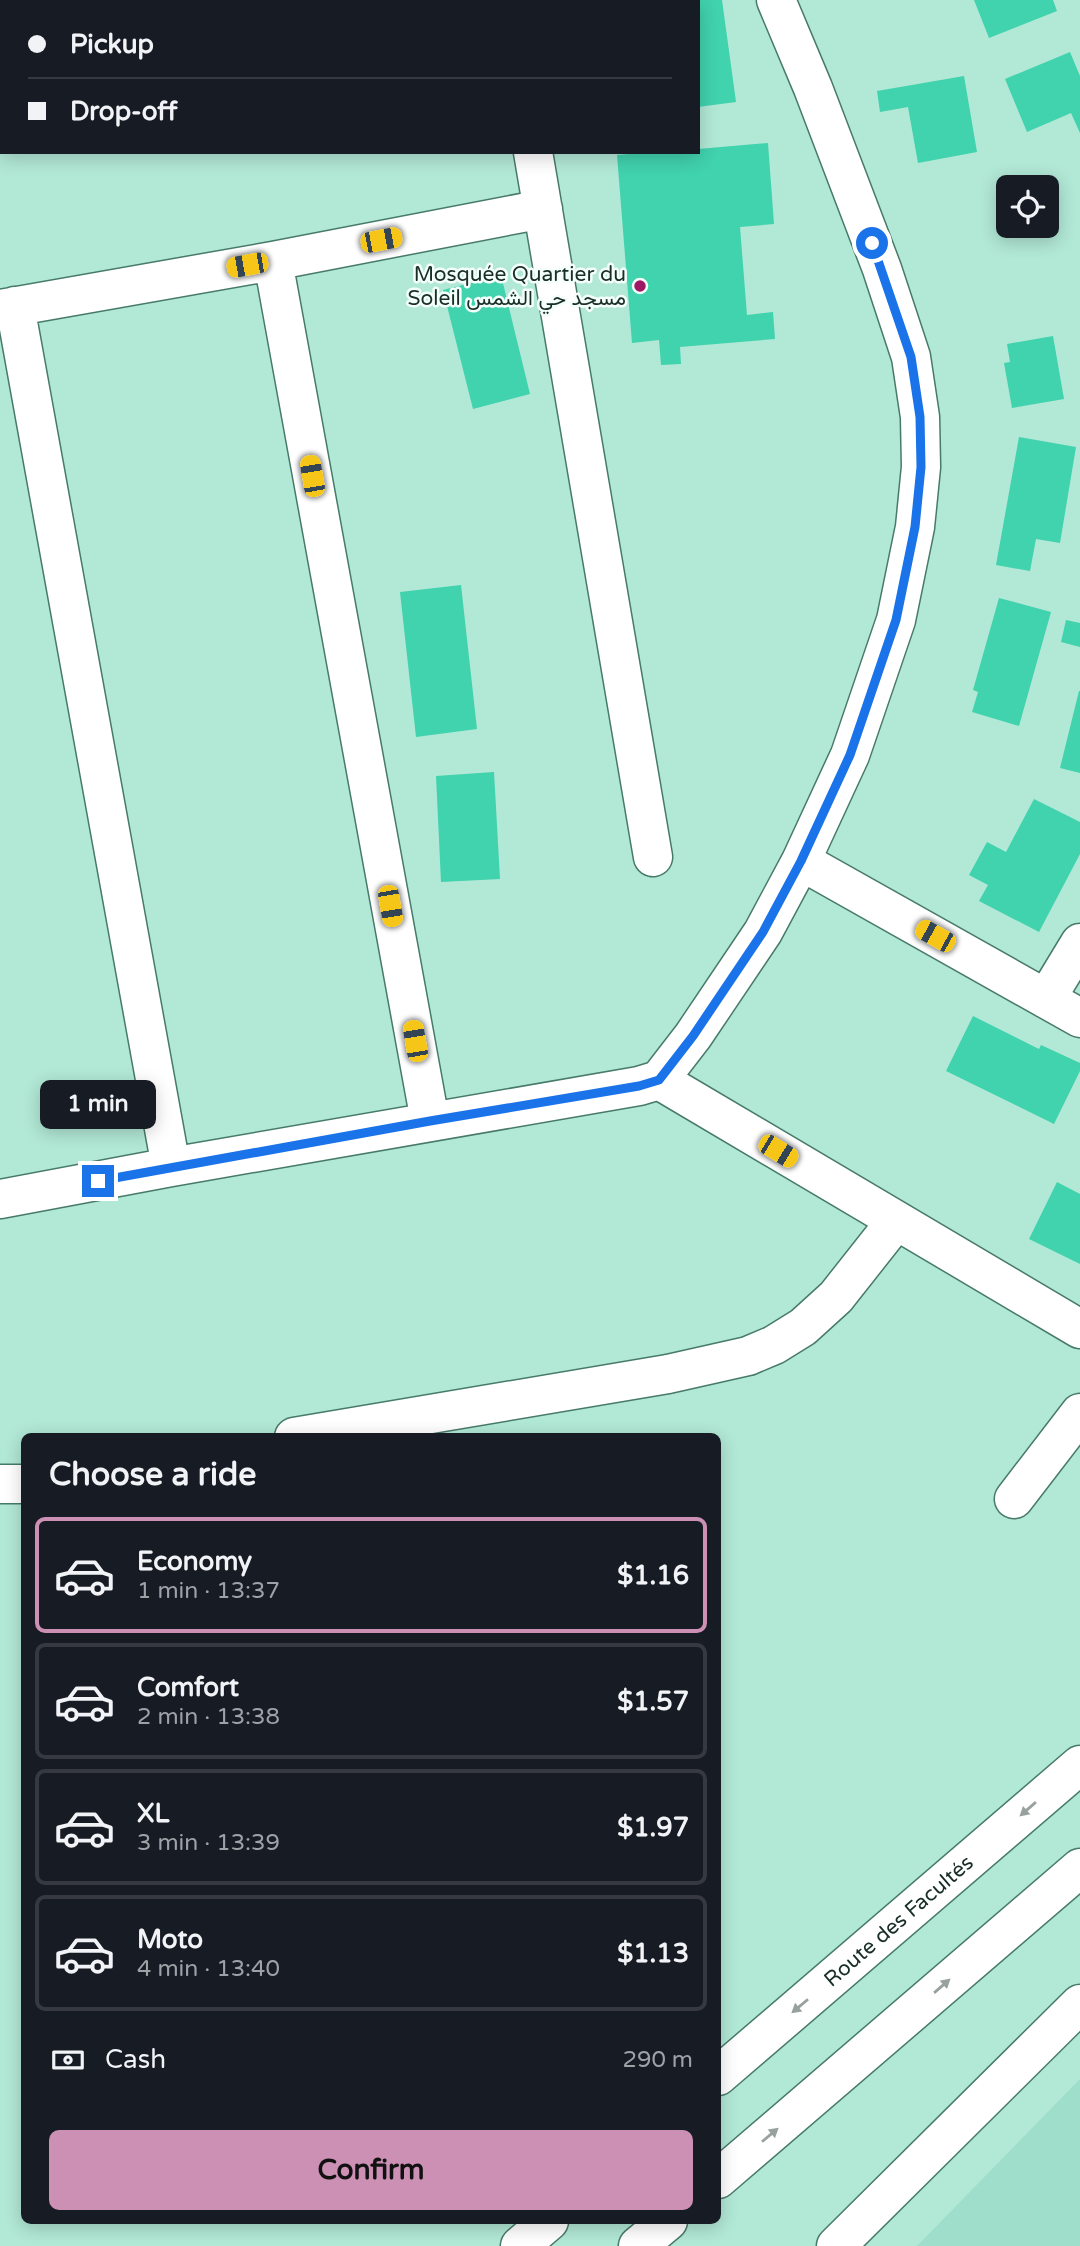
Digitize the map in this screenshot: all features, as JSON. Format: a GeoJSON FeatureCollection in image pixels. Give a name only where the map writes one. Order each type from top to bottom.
{"type":"FeatureCollection","features":[{"type":"Feature","properties":{"kind":"street"},"geometry":{"type":"LineString","coordinates":[[0,1199],[639,1086],[659,1080],[693,1036],[763,932],[801,861],[850,755],[896,620],[915,527],[921,467],[920,417],[911,357],[882,269],[813,88],[776,0]]}},
{"type":"Feature","properties":{"kind":"street"},"geometry":{"type":"LineString","coordinates":[[533,154],[653,857]]}},
{"type":"Feature","properties":{"kind":"street"},"geometry":{"type":"LineString","coordinates":[[171,1167],[8,308],[543,209]]}},
{"type":"Feature","properties":{"kind":"street"},"geometry":{"type":"LineString","coordinates":[[273,261],[430,1121]]}},
{"type":"Feature","properties":{"kind":"street"},"geometry":{"type":"LineString","coordinates":[[801,861],[1080,1018]]}},
{"type":"Feature","properties":{"kind":"street"},"geometry":{"type":"LineString","coordinates":[[1046,999],[1080,943]]}},
{"type":"Feature","properties":{"kind":"street"},"geometry":{"type":"LineString","coordinates":[[659,1080],[1080,1329]]}},
{"type":"Feature","properties":{"kind":"street"},"geometry":{"type":"LineString","coordinates":[[318,1433],[668,1374],[748,1356],[774,1345],[803,1327],[836,1297],[896,1221]]}},
{"type":"Feature","properties":{"kind":"street"},"geometry":{"type":"LineString","coordinates":[[1014,1499],[1080,1413]]}},
{"type":"Feature","properties":{"kind":"street"},"geometry":{"type":"LineString","coordinates":[[0,1484],[21,1483]]}},
{"type":"Feature","properties":{"kind":"street","name":"Route des Facultés"},"geometry":{"type":"LineString","coordinates":[[721,2073],[1080,1765]]}},
{"type":"Feature","properties":{"kind":"street"},"geometry":{"type":"LineString","coordinates":[[721,2176],[1080,1868]]}},
{"type":"Feature","properties":{"kind":"street"},"geometry":{"type":"LineString","coordinates":[[836,2246],[1080,2004]]}},
{"type":"Feature","properties":{"kind":"street"},"geometry":{"type":"LineString","coordinates":[[520,2246],[546,2224]]}},
{"type":"Feature","properties":{"kind":"street"},"geometry":{"type":"LineString","coordinates":[[638,2246],[664,2224]]}},
{"type":"Feature","properties":{"kind":"shaded area"},"geometry":{"type":"Polygon","coordinates":[[[1080,2079],[1080,2246],[917,2246],[1080,2079]]]}},
{"type":"Feature","properties":{"kind":"building"},"geometry":{"type":"Polygon","coordinates":[[[700,0],[722,0],[736,102],[700,107],[700,0]]]}},
{"type":"Feature","properties":{"kind":"building"},"geometry":{"type":"Polygon","coordinates":[[[974,0],[1053,0],[1057,11],[989,38],[974,0]]]}},
{"type":"Feature","properties":{"kind":"building"},"geometry":{"type":"Polygon","coordinates":[[[1070,52],[1080,76],[1080,133],[1071,113],[1027,132],[1005,79],[1070,52]]]}},
{"type":"Feature","properties":{"kind":"building"},"geometry":{"type":"Polygon","coordinates":[[[964,76],[977,152],[918,163],[908,107],[880,112],[877,91],[964,76]]]}},
{"type":"Feature","properties":{"kind":"building"},"geometry":{"type":"Polygon","coordinates":[[[768,143],[774,224],[740,227],[747,315],[773,312],[775,339],[680,347],[681,364],[661,365],[659,340],[632,343],[617,155],[700,154],[700,149],[768,143]]]}},
{"type":"Feature","properties":{"kind":"building"},"geometry":{"type":"Polygon","coordinates":[[[501,275],[530,394],[473,409],[443,290],[501,275]]]}},
{"type":"Feature","properties":{"kind":"building"},"geometry":{"type":"Polygon","coordinates":[[[1053,336],[1064,399],[1012,408],[1004,363],[1010,362],[1007,344],[1053,336]]]}},
{"type":"Feature","properties":{"kind":"building"},"geometry":{"type":"Polygon","coordinates":[[[1019,437],[1076,447],[1060,543],[1036,539],[1030,571],[996,565],[1019,437]]]}},
{"type":"Feature","properties":{"kind":"building"},"geometry":{"type":"Polygon","coordinates":[[[461,585],[477,729],[416,737],[400,592],[461,585]]]}},
{"type":"Feature","properties":{"kind":"building"},"geometry":{"type":"Polygon","coordinates":[[[999,598],[1051,612],[1019,726],[972,712],[978,692],[973,690],[999,598]]]}},
{"type":"Feature","properties":{"kind":"building"},"geometry":{"type":"Polygon","coordinates":[[[1066,620],[1080,623],[1080,647],[1061,642],[1066,620]]]}},
{"type":"Feature","properties":{"kind":"building"},"geometry":{"type":"Polygon","coordinates":[[[1080,691],[1080,773],[1060,768],[1080,691]]]}},
{"type":"Feature","properties":{"kind":"building"},"geometry":{"type":"Polygon","coordinates":[[[494,772],[500,879],[441,882],[436,776],[494,772]]]}},
{"type":"Feature","properties":{"kind":"building"},"geometry":{"type":"Polygon","coordinates":[[[1034,799],[1080,822],[1080,854],[1039,932],[979,901],[988,885],[969,875],[987,842],[1006,852],[1034,799]]]}},
{"type":"Feature","properties":{"kind":"building"},"geometry":{"type":"Polygon","coordinates":[[[973,1016],[1039,1049],[1041,1045],[1080,1063],[1080,1071],[1054,1124],[946,1071],[973,1016]]]}},
{"type":"Feature","properties":{"kind":"building"},"geometry":{"type":"Polygon","coordinates":[[[1057,1182],[1080,1194],[1080,1264],[1029,1239],[1057,1182]]]}},
{"type":"Feature","properties":{"kind":"place","name":"Mosquée Quartier du Soleil مسجد حي الشمس"},"geometry":{"type":"Point","coordinates":[640,286]}},
{"type":"Feature","properties":{"kind":"route"},"geometry":{"type":"LineString","coordinates":[[98,1181],[639,1086],[659,1080],[693,1036],[763,932],[801,861],[850,755],[896,620],[915,527],[921,467],[920,417],[911,357],[872,243]]}}]}
